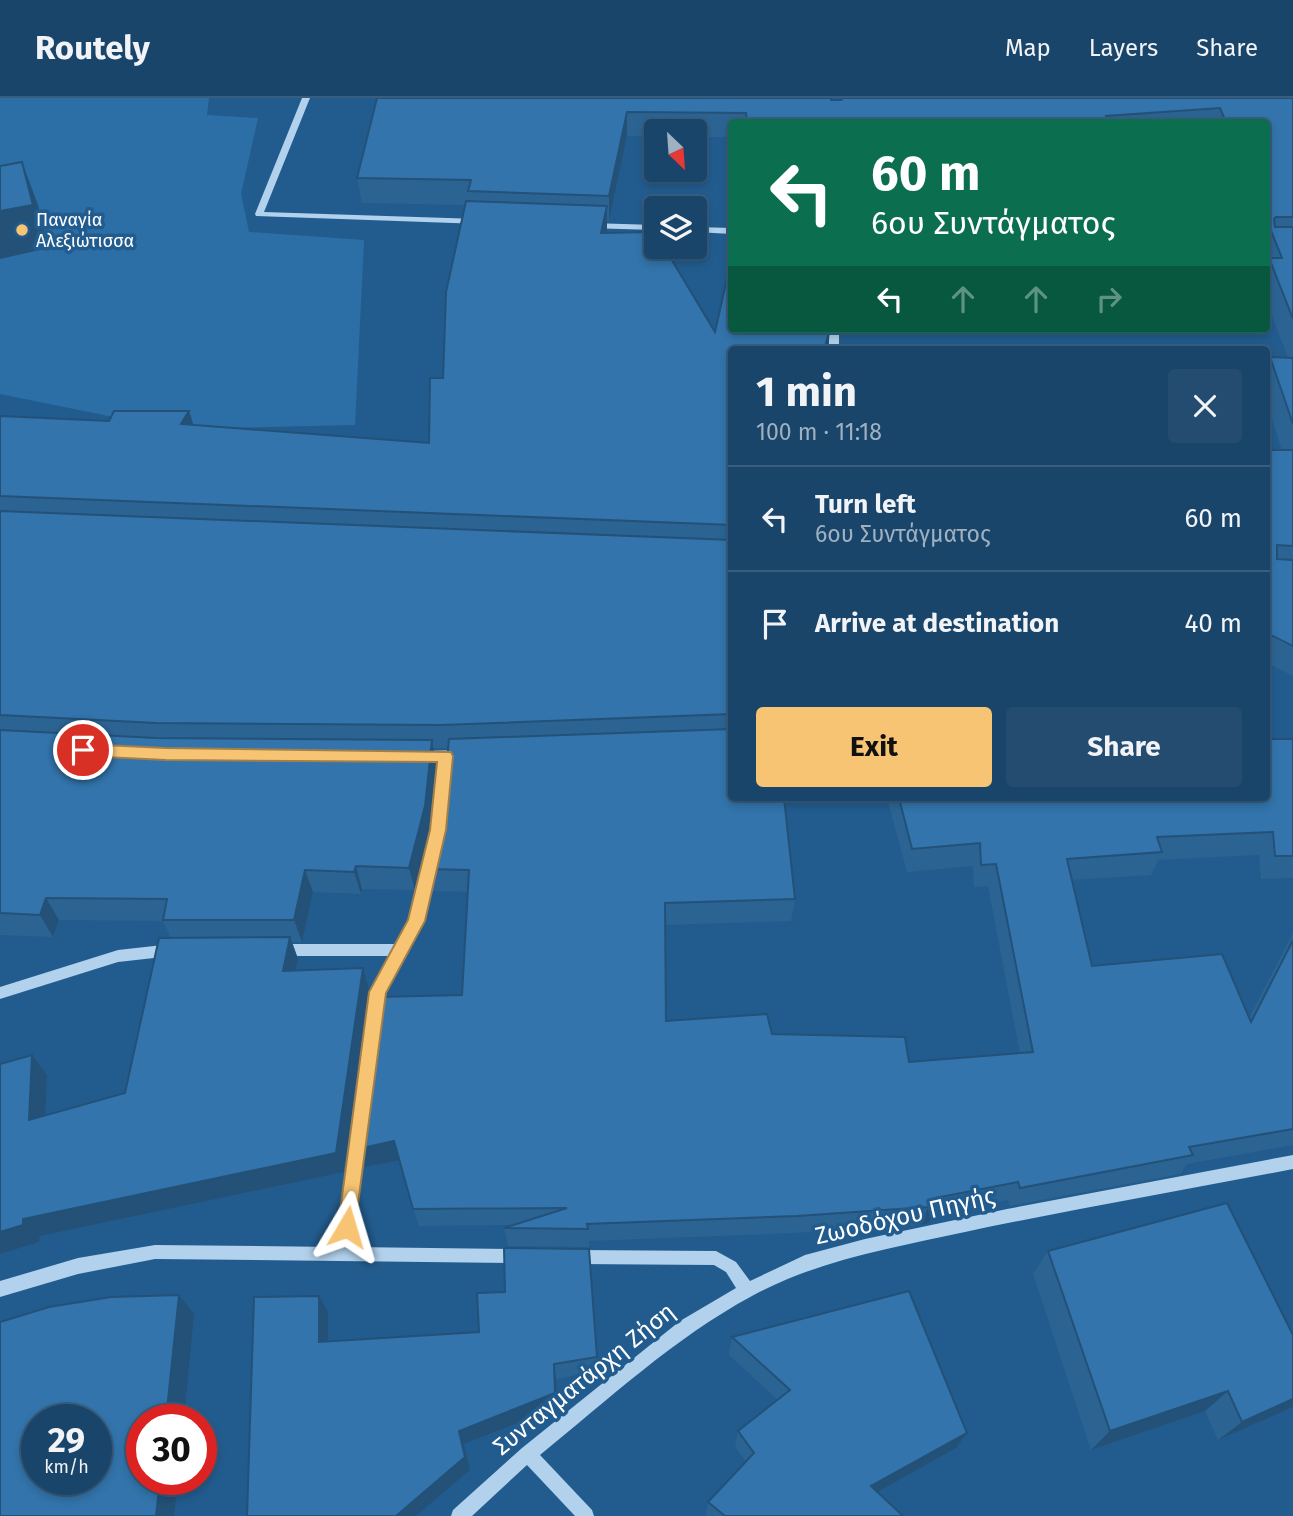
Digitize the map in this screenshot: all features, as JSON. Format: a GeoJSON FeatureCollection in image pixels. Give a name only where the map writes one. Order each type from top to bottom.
{"type":"FeatureCollection","features":[{"type":"Feature","properties":{"kind":"street"},"geometry":{"type":"LineString","coordinates":[[306,98],[259,214],[492,222]]}},
{"type":"Feature","properties":{"kind":"street"},"geometry":{"type":"LineString","coordinates":[[574,225],[644,228]]}},
{"type":"Feature","properties":{"kind":"street"},"geometry":{"type":"LineString","coordinates":[[707,229],[728,230]]}},
{"type":"Feature","properties":{"kind":"street"},"geometry":{"type":"LineString","coordinates":[[404,756],[473,755]]}},
{"type":"Feature","properties":{"kind":"street"},"geometry":{"type":"LineString","coordinates":[[344,1254],[377,992],[416,921],[432,860],[445,756]]}},
{"type":"Feature","properties":{"kind":"street"},"geometry":{"type":"LineString","coordinates":[[0,992],[118,956],[185,949]]}},
{"type":"Feature","properties":{"kind":"street"},"geometry":{"type":"LineString","coordinates":[[265,949],[400,950]]}},
{"type":"Feature","properties":{"kind":"street","name":"Ζωοδόχου Πηγής"},"geometry":{"type":"LineString","coordinates":[[747,1290],[805,1263],[864,1245],[1293,1162]]}},
{"type":"Feature","properties":{"kind":"street"},"geometry":{"type":"LineString","coordinates":[[0,1289],[78,1266],[155,1252],[537,1256]]}},
{"type":"Feature","properties":{"kind":"street"},"geometry":{"type":"LineString","coordinates":[[565,1256],[716,1258],[731,1267],[747,1290]]}},
{"type":"Feature","properties":{"kind":"street","name":"Συνταγματάρχη Ζήση"},"geometry":{"type":"LineString","coordinates":[[460,1516],[528,1454],[686,1327],[747,1290]]}},
{"type":"Feature","properties":{"kind":"street"},"geometry":{"type":"LineString","coordinates":[[528,1454],[586,1516]]}},
{"type":"Feature","properties":{"kind":"shaded area"},"geometry":{"type":"Polygon","coordinates":[[[0,98],[209,98],[207,115],[258,118],[241,194],[249,232],[364,240],[355,425],[173,429],[0,394],[0,98]]]}},
{"type":"Feature","properties":{"kind":"building"},"geometry":{"type":"Polygon","coordinates":[[[377,98],[1293,98],[1293,217],[1274,219],[1275,227],[1293,227],[1293,319],[1270,261],[1270,258],[1282,258],[1270,228],[1270,119],[1225,119],[1220,108],[1106,116],[1107,119],[747,119],[746,113],[627,112],[609,196],[468,191],[471,180],[357,178],[377,98]]]}},
{"type":"Feature","properties":{"kind":"building"},"geometry":{"type":"Polygon","coordinates":[[[22,162],[33,205],[0,211],[0,166],[22,162]]]}},
{"type":"Feature","properties":{"kind":"building"},"geometry":{"type":"Polygon","coordinates":[[[466,201],[607,206],[601,233],[644,232],[644,259],[671,259],[715,332],[728,274],[728,333],[829,333],[825,346],[728,346],[728,525],[0,496],[0,416],[109,421],[114,411],[189,411],[181,424],[429,443],[430,378],[443,378],[446,292],[466,201]]]}},
{"type":"Feature","properties":{"kind":"building"},"geometry":{"type":"Polygon","coordinates":[[[1270,357],[1293,358],[1293,424],[1270,357]]]}},
{"type":"Feature","properties":{"kind":"building"},"geometry":{"type":"Polygon","coordinates":[[[1270,450],[1293,450],[1293,546],[1277,545],[1277,559],[1293,560],[1293,646],[1270,634],[1270,450]]]}},
{"type":"Feature","properties":{"kind":"building"},"geometry":{"type":"Polygon","coordinates":[[[0,511],[728,540],[728,714],[441,725],[156,723],[0,715],[0,511]]]}},
{"type":"Feature","properties":{"kind":"building"},"geometry":{"type":"Polygon","coordinates":[[[728,729],[728,801],[784,801],[795,899],[665,903],[666,1021],[767,1014],[772,1034],[905,1037],[909,1062],[1033,1052],[996,864],[981,865],[980,843],[912,849],[900,801],[1270,801],[1270,739],[1293,739],[1293,856],[1275,856],[1273,832],[1157,837],[1162,852],[1067,859],[1092,966],[1222,954],[1251,1022],[1293,940],[1293,1129],[1189,1147],[1193,1155],[1020,1188],[1018,1182],[935,1198],[936,1205],[928,1207],[797,1216],[587,1224],[588,1229],[504,1228],[567,1208],[413,1209],[394,1141],[358,1149],[378,997],[462,995],[469,870],[427,869],[442,807],[449,739],[728,729]]]}},
{"type":"Feature","properties":{"kind":"building"},"geometry":{"type":"Polygon","coordinates":[[[0,730],[156,738],[432,740],[425,806],[409,868],[356,866],[354,872],[305,870],[294,920],[163,920],[167,899],[46,898],[40,915],[0,913],[0,730]]]}},
{"type":"Feature","properties":{"kind":"building"},"geometry":{"type":"Polygon","coordinates":[[[290,937],[283,971],[363,968],[336,1153],[23,1219],[23,1225],[0,1232],[0,1064],[32,1055],[29,1120],[125,1093],[159,938],[290,937]]]}},
{"type":"Feature","properties":{"kind":"building"},"geometry":{"type":"Polygon","coordinates":[[[1227,1203],[1293,1335],[1293,1399],[1242,1422],[1228,1391],[1110,1431],[1048,1251],[1227,1203]]]}},
{"type":"Feature","properties":{"kind":"building"},"geometry":{"type":"Polygon","coordinates":[[[504,1248],[589,1249],[597,1357],[554,1364],[555,1393],[459,1431],[465,1457],[396,1516],[247,1516],[254,1297],[319,1296],[319,1342],[479,1332],[477,1293],[505,1292],[504,1248]]]}},
{"type":"Feature","properties":{"kind":"building"},"geometry":{"type":"Polygon","coordinates":[[[909,1291],[967,1433],[871,1486],[903,1516],[725,1516],[708,1502],[754,1453],[738,1431],[790,1390],[732,1337],[909,1291]]]}},
{"type":"Feature","properties":{"kind":"building"},"geometry":{"type":"Polygon","coordinates":[[[179,1295],[168,1404],[126,1404],[126,1495],[158,1495],[156,1516],[0,1516],[0,1322],[49,1307],[111,1297],[179,1295]]]}},
{"type":"Feature","properties":{"kind":"place","name":"Παναγία Αλεξιώτισσα"},"geometry":{"type":"Point","coordinates":[22,230]}},
{"type":"Feature","properties":{"kind":"route"},"geometry":{"type":"LineString","coordinates":[[83,750],[166,754],[445,756],[438,830],[416,921],[377,992],[347,1227]]}}]}
